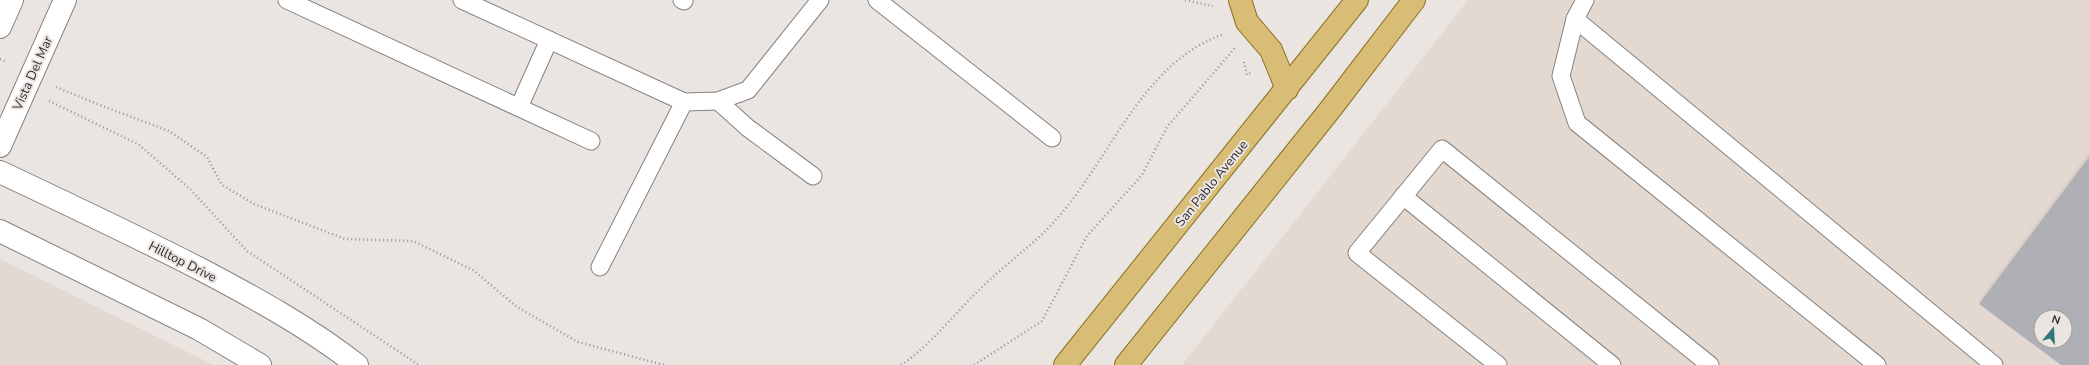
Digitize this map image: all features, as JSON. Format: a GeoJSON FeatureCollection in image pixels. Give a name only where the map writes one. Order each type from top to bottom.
{"type":"FeatureCollection","features":[{"type":"Feature","properties":{"kind":"main road"},"geometry":{"type":"LineString","coordinates":[[0,27],[12,0]]}},
{"type":"Feature","properties":{"kind":"main road","name":"Vista Del Mar"},"geometry":{"type":"LineString","coordinates":[[0,146],[65,0]]}},
{"type":"Feature","properties":{"kind":"main road"},"geometry":{"type":"LineString","coordinates":[[1240,0],[1247,22],[1271,50],[1286,89]]}},
{"type":"Feature","properties":{"kind":"main road","name":"San Pablo Avenue"},"geometry":{"type":"LineString","coordinates":[[1065,365],[1357,0]]}},
{"type":"Feature","properties":{"kind":"main road"},"geometry":{"type":"LineString","coordinates":[[1126,365],[1329,111],[1414,0]]}},
{"type":"Feature","properties":{"kind":"main road","name":"Hilltop Drive"},"geometry":{"type":"LineString","coordinates":[[0,172],[161,249],[254,297],[340,351],[357,365]]}},
{"type":"Feature","properties":{"kind":"main road"},"geometry":{"type":"LineString","coordinates":[[0,231],[199,329],[260,365]]}},
{"type":"Feature","properties":{"kind":"lane"},"geometry":{"type":"LineString","coordinates":[[287,0],[311,5],[591,141]]}},
{"type":"Feature","properties":{"kind":"lane"},"geometry":{"type":"LineString","coordinates":[[462,0],[684,102],[718,101],[748,90],[820,0]]}},
{"type":"Feature","properties":{"kind":"lane"},"geometry":{"type":"LineString","coordinates":[[877,0],[1052,138]]}},
{"type":"Feature","properties":{"kind":"lane"},"geometry":{"type":"LineString","coordinates":[[1585,0],[1575,18],[1561,76],[1577,123],[1877,365]]}},
{"type":"Feature","properties":{"kind":"lane"},"geometry":{"type":"LineString","coordinates":[[1575,18],[1994,365]]}},
{"type":"Feature","properties":{"kind":"lane"},"geometry":{"type":"LineString","coordinates":[[519,107],[549,40]]}},
{"type":"Feature","properties":{"kind":"lane"},"geometry":{"type":"LineString","coordinates":[[718,101],[748,128],[813,176]]}},
{"type":"Feature","properties":{"kind":"lane"},"geometry":{"type":"LineString","coordinates":[[600,267],[684,102]]}},
{"type":"Feature","properties":{"kind":"lane"},"geometry":{"type":"LineString","coordinates":[[1498,365],[1357,253],[1442,149],[1710,365]]}},
{"type":"Feature","properties":{"kind":"lane"},"geometry":{"type":"LineString","coordinates":[[1403,196],[1612,365]]}},
{"type":"Feature","properties":{"kind":"path"},"geometry":{"type":"LineString","coordinates":[[901,365],[946,325],[982,287],[1053,224],[1090,177],[1132,111],[1178,58],[1200,44],[1224,34]]}},
{"type":"Feature","properties":{"kind":"path"},"geometry":{"type":"LineString","coordinates":[[974,365],[1042,321],[1087,236],[1142,175],[1167,127],[1235,47]]}},
{"type":"Feature","properties":{"kind":"path"},"geometry":{"type":"LineString","coordinates":[[28,82],[105,107],[169,131],[206,157],[222,185],[254,204],[345,239],[413,241],[473,270],[517,308],[578,342],[655,364],[664,365]]}},
{"type":"Feature","properties":{"kind":"path"},"geometry":{"type":"LineString","coordinates":[[28,82],[138,144],[190,190],[246,251],[419,365]]}},
{"type":"Feature","properties":{"kind":"shaded area"},"geometry":{"type":"Polygon","coordinates":[[[1468,0],[2089,0],[2089,365],[1182,365],[1468,0]]]}},
{"type":"Feature","properties":{"kind":"shaded area"},"geometry":{"type":"Polygon","coordinates":[[[0,259],[214,365],[0,365],[0,259]]]}},
{"type":"Feature","properties":{"kind":"building"},"geometry":{"type":"Polygon","coordinates":[[[2089,157],[2089,365],[2061,365],[2039,349],[2073,349],[2073,309],[2033,309],[2033,344],[1979,304],[2089,157]]]}}]}
